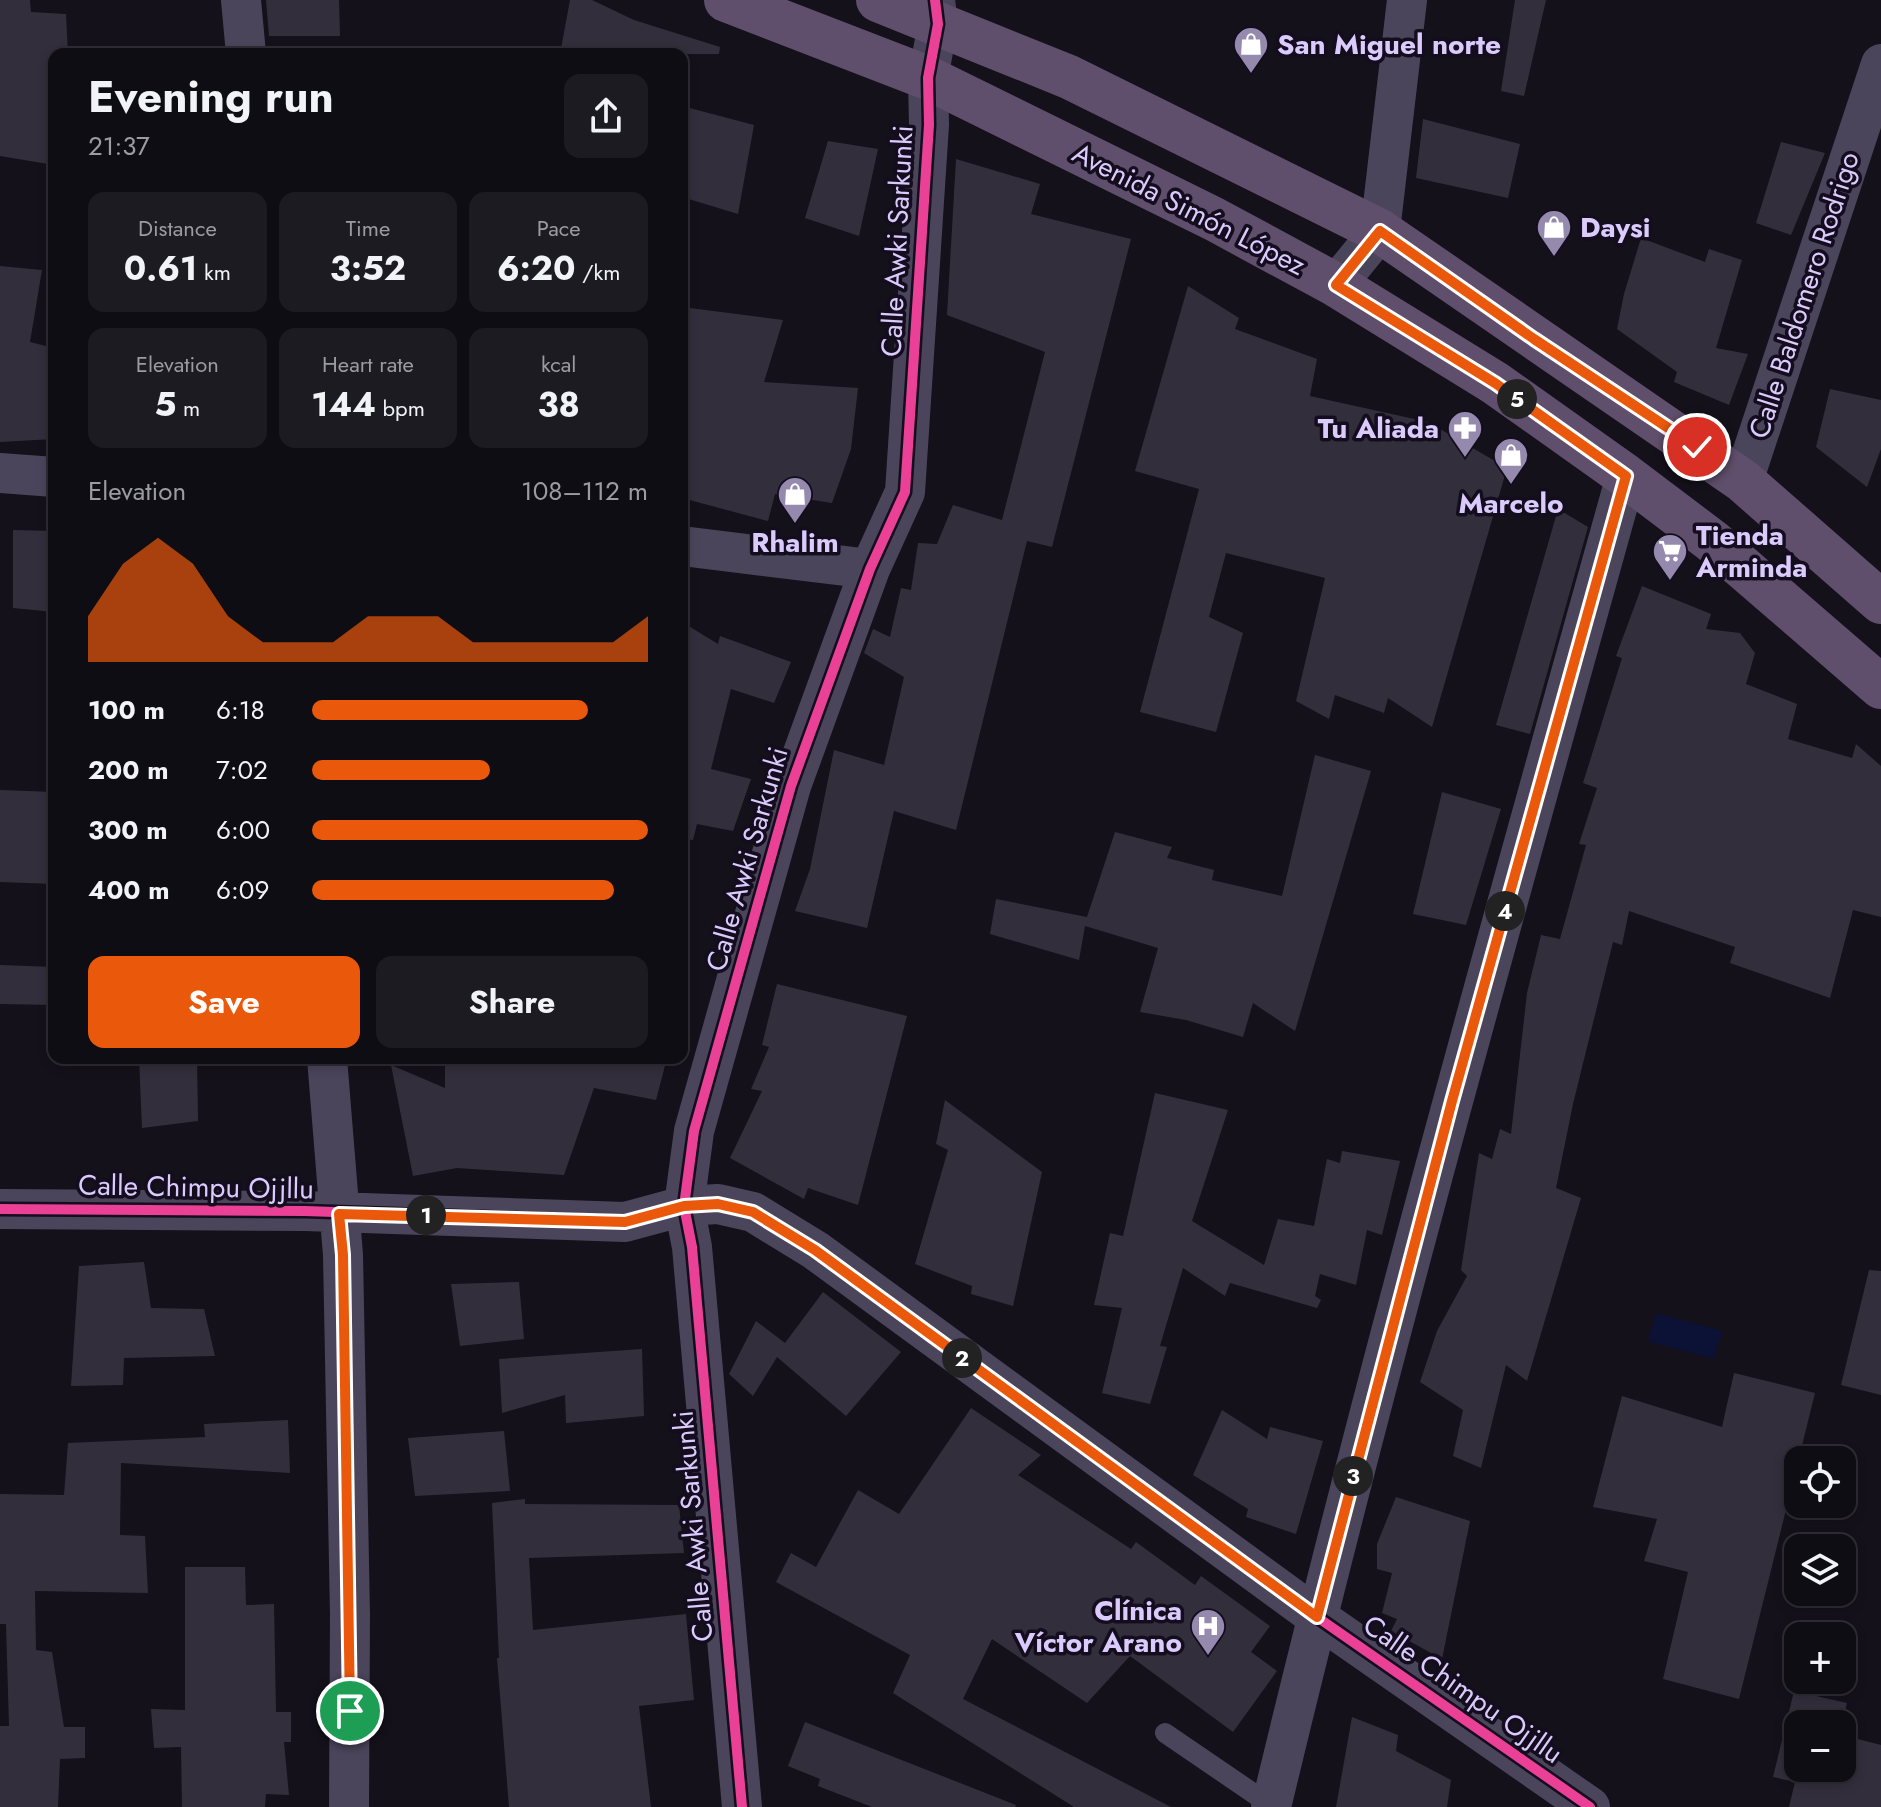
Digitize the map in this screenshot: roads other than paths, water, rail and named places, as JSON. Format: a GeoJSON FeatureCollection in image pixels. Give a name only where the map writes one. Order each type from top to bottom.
{"type":"FeatureCollection","features":[{"type":"Feature","properties":{"kind":"main road","name":"Avenida Simón López"},"geometry":{"type":"LineString","coordinates":[[726,0],[928,78],[1214,219],[1336,285],[1495,383],[1626,476],[1712,541],[1881,687]]}},
{"type":"Feature","properties":{"kind":"main road"},"geometry":{"type":"LineString","coordinates":[[878,0],[936,12],[1380,231],[1743,481],[1881,602]]}},
{"type":"Feature","properties":{"kind":"street"},"geometry":{"type":"LineString","coordinates":[[241,0],[245,48]]}},
{"type":"Feature","properties":{"kind":"street"},"geometry":{"type":"LineString","coordinates":[[1336,285],[1380,231],[1407,0]]}},
{"type":"Feature","properties":{"kind":"street","name":"Calle Awki Sarkunki"},"geometry":{"type":"LineString","coordinates":[[742,1807],[692,1247],[684,1206],[694,1131],[791,786],[870,569],[905,492],[929,141],[928,78],[936,12]]}},
{"type":"Feature","properties":{"kind":"street","name":"Calle Baldomero Rodrigo"},"geometry":{"type":"LineString","coordinates":[[1743,481],[1881,64]]}},
{"type":"Feature","properties":{"kind":"street"},"geometry":{"type":"LineString","coordinates":[[0,473],[48,477]]}},
{"type":"Feature","properties":{"kind":"street"},"geometry":{"type":"LineString","coordinates":[[1272,1806],[1317,1617],[1452,1101],[1626,476]]}},
{"type":"Feature","properties":{"kind":"street"},"geometry":{"type":"LineString","coordinates":[[688,547],[870,569]]}},
{"type":"Feature","properties":{"kind":"street"},"geometry":{"type":"LineString","coordinates":[[327,1064],[343,1255],[350,1600],[349,1807]]}},
{"type":"Feature","properties":{"kind":"street","name":"Calle Chimpu Ojjllu"},"geometry":{"type":"LineString","coordinates":[[0,1209],[625,1222],[684,1206],[718,1204],[753,1212],[787,1232],[1317,1617],[1590,1807]]}},
{"type":"Feature","properties":{"kind":"lane"},"geometry":{"type":"LineString","coordinates":[[1165,1733],[1272,1806]]}},
{"type":"Feature","properties":{"kind":"water"},"geometry":{"type":"Polygon","coordinates":[[[1656,1313],[1722,1331],[1714,1359],[1648,1341],[1656,1313]]]}},
{"type":"Feature","properties":{"kind":"place","name":"San Miguel norte"},"geometry":{"type":"Point","coordinates":[1251,75]}},
{"type":"Feature","properties":{"kind":"place","name":"Daysi"},"geometry":{"type":"Point","coordinates":[1554,258]}},
{"type":"Feature","properties":{"kind":"place","name":"Tu Aliada"},"geometry":{"type":"Point","coordinates":[1465,459]}},
{"type":"Feature","properties":{"kind":"place","name":"Marcelo"},"geometry":{"type":"Point","coordinates":[1511,486]}},
{"type":"Feature","properties":{"kind":"place","name":"Rhalim"},"geometry":{"type":"Point","coordinates":[795,525]}},
{"type":"Feature","properties":{"kind":"place","name":"Tienda Arminda"},"geometry":{"type":"Point","coordinates":[1670,582]}},
{"type":"Feature","properties":{"kind":"place","name":"Clínica Víctor Arano"},"geometry":{"type":"Point","coordinates":[1208,1657]}}]}
